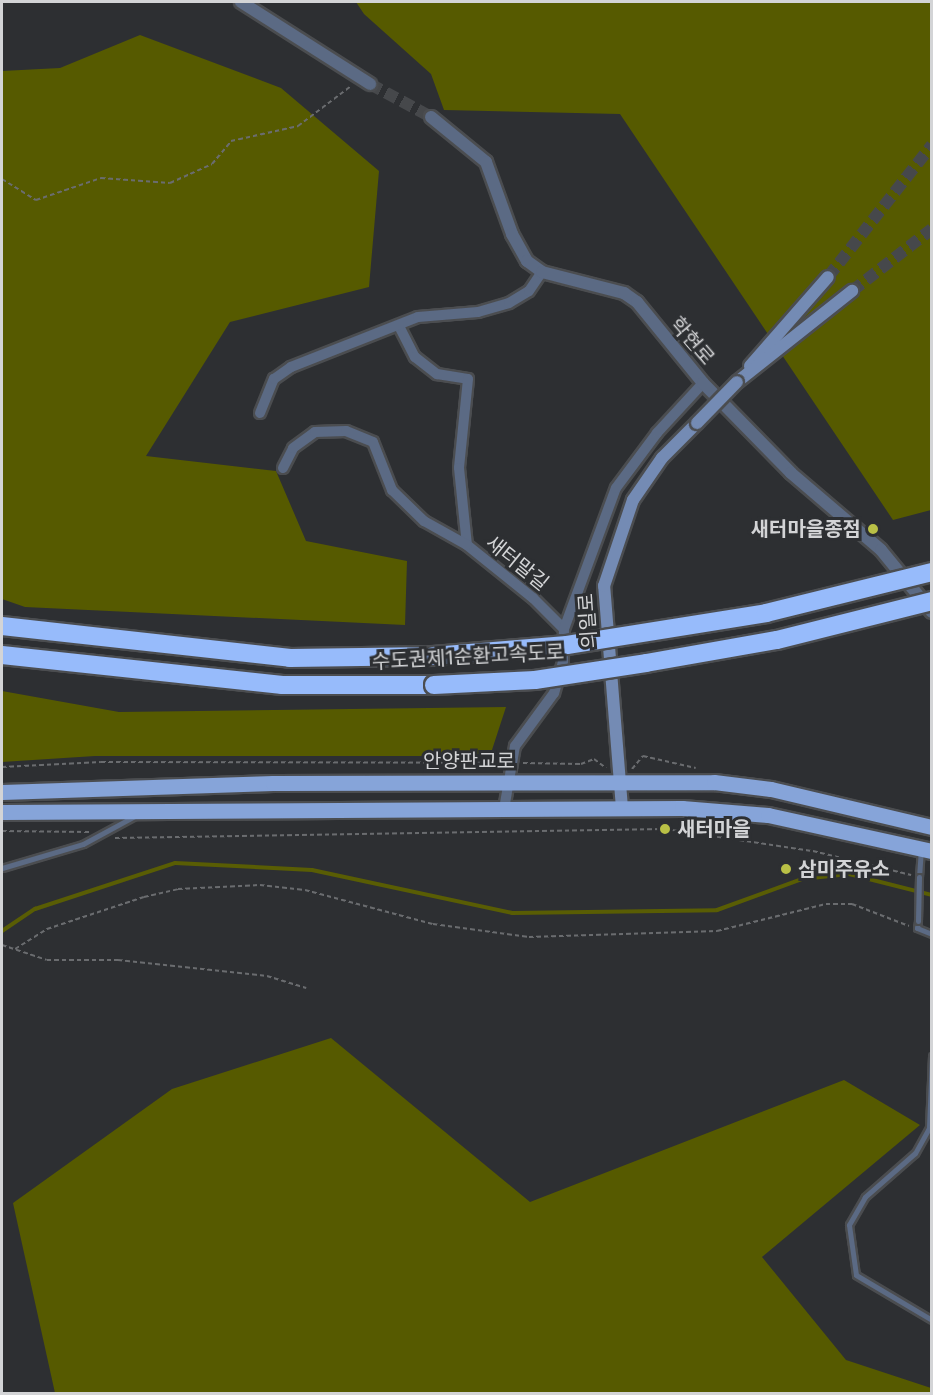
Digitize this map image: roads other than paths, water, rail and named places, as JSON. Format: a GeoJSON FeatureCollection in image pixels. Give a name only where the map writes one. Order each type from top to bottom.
{"type":"FeatureCollection","features":[{"type":"Feature","properties":{"kind":"highway","name":"수도권제1순환고속도로"},"geometry":{"type":"LineString","coordinates":[[2,626],[290,658],[433,656],[567,645],[766,613],[932,572]]}},
{"type":"Feature","properties":{"kind":"highway","name":"수도권제1순환고속도로"},"geometry":{"type":"LineString","coordinates":[[2,655],[282,686],[434,685],[535,680],[777,640],[932,601]]}},
{"type":"Feature","properties":{"kind":"main road"},"geometry":{"type":"LineString","coordinates":[[737,382],[828,277]]}},
{"type":"Feature","properties":{"kind":"main road"},"geometry":{"type":"LineString","coordinates":[[737,382],[852,291]]}},
{"type":"Feature","properties":{"kind":"main road","name":"의일로"},"geometry":{"type":"LineString","coordinates":[[622,808],[604,586],[633,500],[662,459],[737,382]]}},
{"type":"Feature","properties":{"kind":"main road","name":"안양판교로"},"geometry":{"type":"LineString","coordinates":[[2,792],[273,783],[714,782],[771,789],[932,827]]}},
{"type":"Feature","properties":{"kind":"main road"},"geometry":{"type":"LineString","coordinates":[[2,812],[622,808],[768,815],[926,850]]}},
{"type":"Feature","properties":{"kind":"street"},"geometry":{"type":"LineString","coordinates":[[241,2],[364,81]]}},
{"type":"Feature","properties":{"kind":"street","name":"학현로"},"geometry":{"type":"LineString","coordinates":[[431,117],[486,162],[519,252],[543,272],[624,293],[638,302],[703,383],[791,473],[881,550],[932,612]]}},
{"type":"Feature","properties":{"kind":"street"},"geometry":{"type":"LineString","coordinates":[[260,413],[274,379],[291,367],[418,317],[478,312],[509,303],[529,291],[543,272]]}},
{"type":"Feature","properties":{"kind":"street","name":"새터말길"},"geometry":{"type":"LineString","coordinates":[[399,326],[415,357],[437,374],[468,379],[459,468],[467,545],[533,598],[564,629]]}},
{"type":"Feature","properties":{"kind":"street"},"geometry":{"type":"LineString","coordinates":[[504,809],[505,782],[515,746],[554,693],[563,662],[564,629],[616,489],[657,433],[703,383]]}},
{"type":"Feature","properties":{"kind":"street"},"geometry":{"type":"LineString","coordinates":[[283,468],[293,448],[315,432],[346,431],[373,442],[393,490],[424,521],[467,545]]}},
{"type":"Feature","properties":{"kind":"lane"},"geometry":{"type":"LineString","coordinates":[[2,868],[83,844],[144,812]]}},
{"type":"Feature","properties":{"kind":"lane"},"geometry":{"type":"LineString","coordinates":[[926,850],[920,878],[917,928],[932,934]]}},
{"type":"Feature","properties":{"kind":"lane"},"geometry":{"type":"LineString","coordinates":[[932,1056],[929,1128],[915,1152],[865,1197],[849,1224],[856,1275],[932,1320]]}},
{"type":"Feature","properties":{"kind":"waterway"},"geometry":{"type":"LineString","coordinates":[[2,931],[35,909],[175,863],[312,870],[512,913],[717,910],[802,879],[849,874],[932,895]]}},
{"type":"Feature","properties":{"kind":"tunnel"},"geometry":{"type":"LineString","coordinates":[[370,84],[431,117]]}},
{"type":"Feature","properties":{"kind":"tunnel"},"geometry":{"type":"LineString","coordinates":[[828,277],[932,145]]}},
{"type":"Feature","properties":{"kind":"tunnel"},"geometry":{"type":"LineString","coordinates":[[852,291],[932,229]]}},
{"type":"Feature","properties":{"kind":"place","name":"새터마을종점"},"geometry":{"type":"Point","coordinates":[873,529]}},
{"type":"Feature","properties":{"kind":"place","name":"새터마을"},"geometry":{"type":"Point","coordinates":[665,829]}},
{"type":"Feature","properties":{"kind":"place","name":"삼미주유소"},"geometry":{"type":"Point","coordinates":[786,869]}}]}
